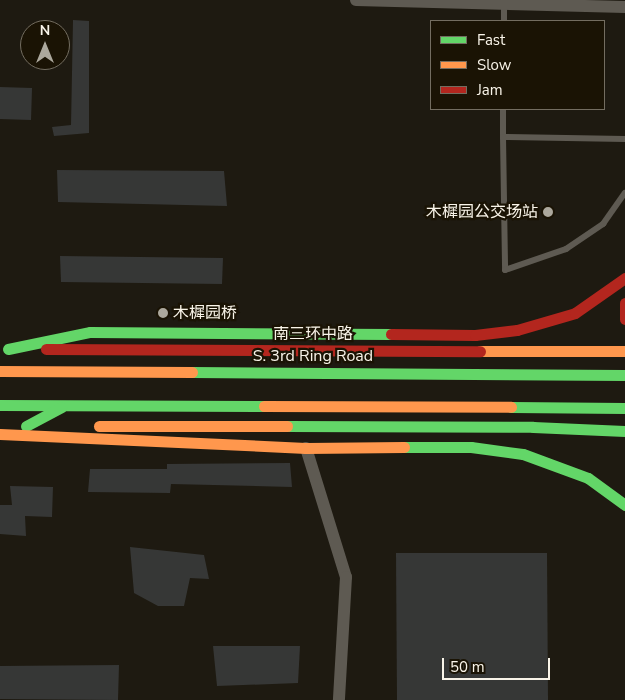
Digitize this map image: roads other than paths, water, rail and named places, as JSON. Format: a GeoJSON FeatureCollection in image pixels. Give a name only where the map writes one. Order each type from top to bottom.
{"type":"FeatureCollection","features":[{"type":"Feature","properties":{"kind":"main road"},"geometry":{"type":"LineString","coordinates":[[4,349],[90,332],[475,335],[517,330],[575,313],[625,278]]}},
{"type":"Feature","properties":{"kind":"main road"},"geometry":{"type":"LineString","coordinates":[[625,303],[625,319]]}},
{"type":"Feature","properties":{"kind":"main road","name":"南三环中路"},"geometry":{"type":"LineString","coordinates":[[4,349],[625,352]]}},
{"type":"Feature","properties":{"kind":"main road"},"geometry":{"type":"LineString","coordinates":[[0,366],[18,370]]}},
{"type":"Feature","properties":{"kind":"main road","name":"S. 3rd Ring Road"},"geometry":{"type":"LineString","coordinates":[[0,371],[625,375]]}},
{"type":"Feature","properties":{"kind":"main road"},"geometry":{"type":"LineString","coordinates":[[0,405],[625,408]]}},
{"type":"Feature","properties":{"kind":"main road"},"geometry":{"type":"LineString","coordinates":[[26,426],[62,406]]}},
{"type":"Feature","properties":{"kind":"main road"},"geometry":{"type":"LineString","coordinates":[[0,429],[26,426],[532,427],[625,431]]}},
{"type":"Feature","properties":{"kind":"main road"},"geometry":{"type":"LineString","coordinates":[[0,434],[306,448],[471,447],[523,454],[588,478],[625,505]]}},
{"type":"Feature","properties":{"kind":"street"},"geometry":{"type":"LineString","coordinates":[[356,0],[625,7]]}},
{"type":"Feature","properties":{"kind":"street"},"geometry":{"type":"LineString","coordinates":[[306,448],[346,577],[339,700]]}},
{"type":"Feature","properties":{"kind":"lane"},"geometry":{"type":"LineString","coordinates":[[504,3],[504,20]]}},
{"type":"Feature","properties":{"kind":"lane"},"geometry":{"type":"LineString","coordinates":[[503,110],[505,270],[566,250],[603,224],[625,192]]}},
{"type":"Feature","properties":{"kind":"lane"},"geometry":{"type":"LineString","coordinates":[[503,137],[625,139]]}},
{"type":"Feature","properties":{"kind":"place","name":"木樨园公交场站"},"geometry":{"type":"Point","coordinates":[548,212]}},
{"type":"Feature","properties":{"kind":"place","name":"木樨园桥"},"geometry":{"type":"Point","coordinates":[163,313]}}]}
